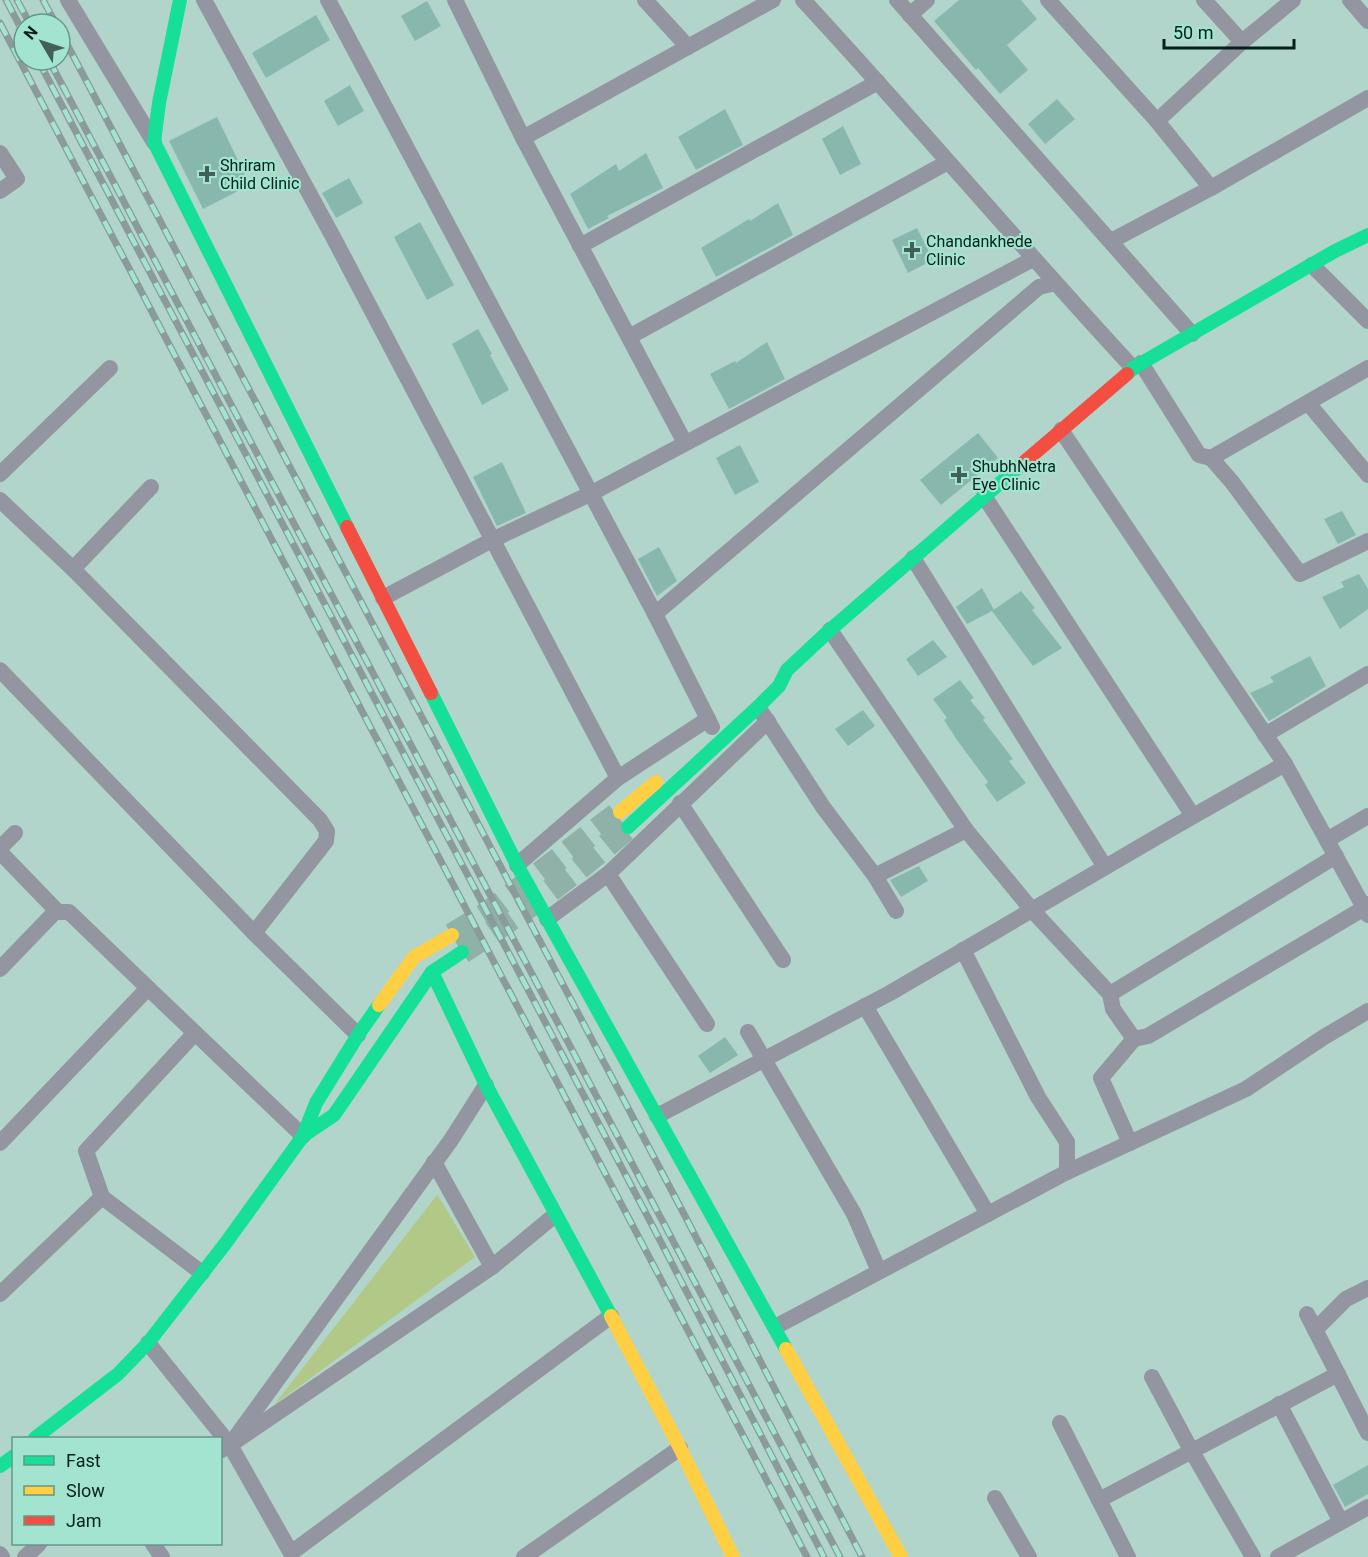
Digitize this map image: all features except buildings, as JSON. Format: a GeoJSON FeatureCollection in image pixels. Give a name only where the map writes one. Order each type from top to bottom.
{"type":"FeatureCollection","features":[{"type":"Feature","properties":{"kind":"street"},"geometry":{"type":"LineString","coordinates":[[68,0],[154,142],[517,865],[901,1557]]}},
{"type":"Feature","properties":{"kind":"street"},"geometry":{"type":"LineString","coordinates":[[154,142],[159,104],[180,0]]}},
{"type":"Feature","properties":{"kind":"street"},"geometry":{"type":"LineString","coordinates":[[204,0],[332,235],[618,778]]}},
{"type":"Feature","properties":{"kind":"street"},"geometry":{"type":"LineString","coordinates":[[328,0],[655,614],[710,723]]}},
{"type":"Feature","properties":{"kind":"street"},"geometry":{"type":"LineString","coordinates":[[455,0],[523,138],[685,443]]}},
{"type":"Feature","properties":{"kind":"street"},"geometry":{"type":"LineString","coordinates":[[645,0],[687,47]]}},
{"type":"Feature","properties":{"kind":"street"},"geometry":{"type":"LineString","coordinates":[[523,138],[773,0]]}},
{"type":"Feature","properties":{"kind":"street"},"geometry":{"type":"LineString","coordinates":[[803,0],[1033,259],[1137,366],[1199,454],[1211,458],[1232,482],[1299,574],[1368,541]]}},
{"type":"Feature","properties":{"kind":"street"},"geometry":{"type":"LineString","coordinates":[[897,0],[1192,334]]}},
{"type":"Feature","properties":{"kind":"street"},"geometry":{"type":"LineString","coordinates":[[910,15],[927,0]]}},
{"type":"Feature","properties":{"kind":"street"},"geometry":{"type":"LineString","coordinates":[[1048,0],[1157,121],[1211,188]]}},
{"type":"Feature","properties":{"kind":"street"},"geometry":{"type":"LineString","coordinates":[[1204,0],[1242,42]]}},
{"type":"Feature","properties":{"kind":"street"},"geometry":{"type":"LineString","coordinates":[[1157,121],[1242,42],[1293,0]]}},
{"type":"Feature","properties":{"kind":"street"},"geometry":{"type":"LineString","coordinates":[[580,246],[878,82]]}},
{"type":"Feature","properties":{"kind":"street"},"geometry":{"type":"LineString","coordinates":[[1111,241],[1211,188],[1368,98]]}},
{"type":"Feature","properties":{"kind":"street"},"geometry":{"type":"LineString","coordinates":[[0,153],[17,179],[0,191]]}},
{"type":"Feature","properties":{"kind":"street"},"geometry":{"type":"LineString","coordinates":[[629,338],[948,162]]}},
{"type":"Feature","properties":{"kind":"street"},"geometry":{"type":"LineString","coordinates":[[547,919],[608,874],[680,803],[763,714],[787,670],[984,496],[1137,366],[1368,235]]}},
{"type":"Feature","properties":{"kind":"street"},"geometry":{"type":"LineString","coordinates":[[383,598],[492,540],[590,494],[1033,259]]}},
{"type":"Feature","properties":{"kind":"street"},"geometry":{"type":"LineString","coordinates":[[1312,265],[1368,321]]}},
{"type":"Feature","properties":{"kind":"street"},"geometry":{"type":"LineString","coordinates":[[655,614],[1039,287],[1055,283]]}},
{"type":"Feature","properties":{"kind":"street"},"geometry":{"type":"LineString","coordinates":[[0,474],[110,368]]}},
{"type":"Feature","properties":{"kind":"street"},"geometry":{"type":"LineString","coordinates":[[1211,458],[1368,368]]}},
{"type":"Feature","properties":{"kind":"street"},"geometry":{"type":"LineString","coordinates":[[1308,403],[1368,475]]}},
{"type":"Feature","properties":{"kind":"street"},"geometry":{"type":"LineString","coordinates":[[1061,430],[1285,764],[1367,909],[1148,1036],[1134,1039],[1101,1078],[1130,1143]]}},
{"type":"Feature","properties":{"kind":"street"},"geometry":{"type":"LineString","coordinates":[[73,569],[151,487]]}},
{"type":"Feature","properties":{"kind":"street"},"geometry":{"type":"LineString","coordinates":[[984,496],[1193,816]]}},
{"type":"Feature","properties":{"kind":"street"},"geometry":{"type":"LineString","coordinates":[[0,500],[73,569],[320,820],[327,831],[326,841],[254,933]]}},
{"type":"Feature","properties":{"kind":"street"},"geometry":{"type":"LineString","coordinates":[[913,558],[1105,867]]}},
{"type":"Feature","properties":{"kind":"street"},"geometry":{"type":"LineString","coordinates":[[830,630],[966,830],[1032,910],[1110,994],[1113,1009],[1134,1039]]}},
{"type":"Feature","properties":{"kind":"street"},"geometry":{"type":"LineString","coordinates":[[0,670],[254,933],[358,1035]]}},
{"type":"Feature","properties":{"kind":"street"},"geometry":{"type":"LineString","coordinates":[[768,677],[787,670]]}},
{"type":"Feature","properties":{"kind":"street"},"geometry":{"type":"LineString","coordinates":[[1266,735],[1368,674]]}},
{"type":"Feature","properties":{"kind":"street"},"geometry":{"type":"LineString","coordinates":[[628,827],[736,728],[763,714]]}},
{"type":"Feature","properties":{"kind":"street"},"geometry":{"type":"LineString","coordinates":[[763,714],[823,807],[875,876],[896,911]]}},
{"type":"Feature","properties":{"kind":"street"},"geometry":{"type":"LineString","coordinates":[[517,865],[618,778],[726,715],[736,728]]}},
{"type":"Feature","properties":{"kind":"street"},"geometry":{"type":"LineString","coordinates":[[698,742],[710,723]]}},
{"type":"Feature","properties":{"kind":"street"},"geometry":{"type":"LineString","coordinates":[[657,1116],[866,1006],[1285,764]]}},
{"type":"Feature","properties":{"kind":"street"},"geometry":{"type":"LineString","coordinates":[[620,812],[668,771]]}},
{"type":"Feature","properties":{"kind":"street"},"geometry":{"type":"LineString","coordinates":[[680,803],[783,960]]}},
{"type":"Feature","properties":{"kind":"street"},"geometry":{"type":"LineString","coordinates":[[1327,840],[1368,816]]}},
{"type":"Feature","properties":{"kind":"street"},"geometry":{"type":"LineString","coordinates":[[875,876],[966,830]]}},
{"type":"Feature","properties":{"kind":"street"},"geometry":{"type":"LineString","coordinates":[[15,833],[0,850],[58,912]]}},
{"type":"Feature","properties":{"kind":"street"},"geometry":{"type":"LineString","coordinates":[[1110,994],[1336,856]]}},
{"type":"Feature","properties":{"kind":"street"},"geometry":{"type":"LineString","coordinates":[[608,874],[707,1024]]}},
{"type":"Feature","properties":{"kind":"street"},"geometry":{"type":"LineString","coordinates":[[0,969],[55,912],[69,912],[303,1136]]}},
{"type":"Feature","properties":{"kind":"street"},"geometry":{"type":"LineString","coordinates":[[36,1437],[117,1374],[148,1343],[303,1136],[316,1103],[358,1035],[414,957],[452,935]]}},
{"type":"Feature","properties":{"kind":"street"},"geometry":{"type":"LineString","coordinates":[[963,950],[1038,1097],[1067,1142],[1067,1172]]}},
{"type":"Feature","properties":{"kind":"street"},"geometry":{"type":"LineString","coordinates":[[303,1136],[334,1115],[432,972],[462,952]]}},
{"type":"Feature","properties":{"kind":"street"},"geometry":{"type":"LineString","coordinates":[[432,972],[486,1085],[611,1316],[680,1448],[733,1557]]}},
{"type":"Feature","properties":{"kind":"street"},"geometry":{"type":"LineString","coordinates":[[0,1143],[148,988]]}},
{"type":"Feature","properties":{"kind":"street"},"geometry":{"type":"LineString","coordinates":[[866,1006],[988,1214]]}},
{"type":"Feature","properties":{"kind":"street"},"geometry":{"type":"LineString","coordinates":[[775,1327],[1067,1172],[1246,1089],[1368,1011]]}},
{"type":"Feature","properties":{"kind":"street"},"geometry":{"type":"LineString","coordinates":[[748,1032],[854,1214],[879,1271]]}},
{"type":"Feature","properties":{"kind":"street"},"geometry":{"type":"LineString","coordinates":[[194,1034],[86,1151],[102,1197],[202,1273]]}},
{"type":"Feature","properties":{"kind":"street"},"geometry":{"type":"LineString","coordinates":[[225,1448],[451,1140],[486,1085]]}},
{"type":"Feature","properties":{"kind":"street"},"geometry":{"type":"LineString","coordinates":[[434,1162],[492,1267]]}},
{"type":"Feature","properties":{"kind":"street"},"geometry":{"type":"LineString","coordinates":[[0,1294],[102,1197]]}},
{"type":"Feature","properties":{"kind":"street"},"geometry":{"type":"LineString","coordinates":[[225,1448],[492,1267],[555,1215]]}},
{"type":"Feature","properties":{"kind":"street"},"geometry":{"type":"LineString","coordinates":[[1315,1330],[1346,1299],[1368,1288]]}},
{"type":"Feature","properties":{"kind":"street"},"geometry":{"type":"LineString","coordinates":[[1307,1314],[1368,1433]]}},
{"type":"Feature","properties":{"kind":"street"},"geometry":{"type":"LineString","coordinates":[[225,1448],[288,1555],[611,1316]]}},
{"type":"Feature","properties":{"kind":"street"},"geometry":{"type":"LineString","coordinates":[[148,1343],[217,1437]]}},
{"type":"Feature","properties":{"kind":"street"},"geometry":{"type":"LineString","coordinates":[[1099,1500],[1338,1374]]}},
{"type":"Feature","properties":{"kind":"street"},"geometry":{"type":"LineString","coordinates":[[1152,1377],[1253,1557]]}},
{"type":"Feature","properties":{"kind":"street"},"geometry":{"type":"LineString","coordinates":[[1279,1404],[1341,1522]]}},
{"type":"Feature","properties":{"kind":"street"},"geometry":{"type":"LineString","coordinates":[[1060,1423],[1128,1557]]}},
{"type":"Feature","properties":{"kind":"street"},"geometry":{"type":"LineString","coordinates":[[525,1557],[680,1448]]}},
{"type":"Feature","properties":{"kind":"street"},"geometry":{"type":"LineString","coordinates":[[995,1498],[1029,1557]]}},
{"type":"Feature","properties":{"kind":"street"},"geometry":{"type":"LineString","coordinates":[[1278,1557],[1368,1507]]}},
{"type":"Feature","properties":{"kind":"street"},"geometry":{"type":"LineString","coordinates":[[25,1557],[38,1545]]}},
{"type":"Feature","properties":{"kind":"green space"},"geometry":{"type":"Polygon","coordinates":[[[437,1195],[475,1257],[274,1405],[437,1195]]]}},
{"type":"Feature","properties":{"kind":"tunnel"},"geometry":{"type":"LineString","coordinates":[[452,935],[488,913],[620,812]]}},
{"type":"Feature","properties":{"kind":"tunnel"},"geometry":{"type":"LineString","coordinates":[[462,952],[547,892],[628,827]]}},
{"type":"Feature","properties":{"kind":"railway"},"geometry":{"type":"LineString","coordinates":[[6,0],[12,12]]}},
{"type":"Feature","properties":{"kind":"railway"},"geometry":{"type":"LineString","coordinates":[[17,0],[24,12]]}},
{"type":"Feature","properties":{"kind":"railway"},"geometry":{"type":"LineString","coordinates":[[43,0],[50,12]]}},
{"type":"Feature","properties":{"kind":"railway"},"geometry":{"type":"LineString","coordinates":[[0,23],[807,1557]]}},
{"type":"Feature","properties":{"kind":"railway"},"geometry":{"type":"LineString","coordinates":[[72,54],[685,1216],[862,1557]]}},
{"type":"Feature","properties":{"kind":"railway"},"geometry":{"type":"LineString","coordinates":[[44,72],[651,1223],[824,1557]]}},
{"type":"Feature","properties":{"kind":"railway"},"geometry":{"type":"LineString","coordinates":[[55,72],[840,1557]]}},
{"type":"Feature","properties":{"kind":"traffic: fast"},"geometry":{"type":"LineString","coordinates":[[180,0],[159,103],[154,142],[347,527]]}},
{"type":"Feature","properties":{"kind":"traffic: fast"},"geometry":{"type":"LineString","coordinates":[[1127,374],[1133,368],[1335,251],[1368,235]]}},
{"type":"Feature","properties":{"kind":"traffic: fast"},"geometry":{"type":"LineString","coordinates":[[628,827],[758,707],[779,686],[787,670],[830,630],[1022,464]]}},
{"type":"Feature","properties":{"kind":"traffic: fast"},"geometry":{"type":"LineString","coordinates":[[431,693],[517,865],[786,1349]]}},
{"type":"Feature","properties":{"kind":"traffic: fast"},"geometry":{"type":"LineString","coordinates":[[303,1136],[334,1115],[432,972],[462,952]]}},
{"type":"Feature","properties":{"kind":"traffic: fast"},"geometry":{"type":"LineString","coordinates":[[432,972],[486,1085],[611,1316]]}},
{"type":"Feature","properties":{"kind":"traffic: fast"},"geometry":{"type":"LineString","coordinates":[[36,1437],[118,1374],[148,1343],[225,1244],[303,1136],[316,1103],[379,1005]]}},
{"type":"Feature","properties":{"kind":"traffic: fast"},"geometry":{"type":"LineString","coordinates":[[0,1466],[12,1457]]}},
{"type":"Feature","properties":{"kind":"traffic: slow"},"geometry":{"type":"LineString","coordinates":[[620,812],[656,782]]}},
{"type":"Feature","properties":{"kind":"traffic: slow"},"geometry":{"type":"LineString","coordinates":[[379,1005],[414,957],[452,935]]}},
{"type":"Feature","properties":{"kind":"traffic: slow"},"geometry":{"type":"LineString","coordinates":[[611,1316],[680,1448],[733,1557]]}},
{"type":"Feature","properties":{"kind":"traffic: slow"},"geometry":{"type":"LineString","coordinates":[[786,1349],[901,1557]]}},
{"type":"Feature","properties":{"kind":"traffic: jam"},"geometry":{"type":"LineString","coordinates":[[1022,464],[1127,374]]}},
{"type":"Feature","properties":{"kind":"traffic: jam"},"geometry":{"type":"LineString","coordinates":[[347,527],[431,693]]}},
{"type":"Feature","properties":{"kind":"place","name":"Shriram Child Clinic"},"geometry":{"type":"Point","coordinates":[207,174]}},
{"type":"Feature","properties":{"kind":"place","name":"Chandankhede Clinic"},"geometry":{"type":"Point","coordinates":[912,250]}},
{"type":"Feature","properties":{"kind":"place","name":"ShubhNetra Eye Clinic"},"geometry":{"type":"Point","coordinates":[959,475]}}]}
